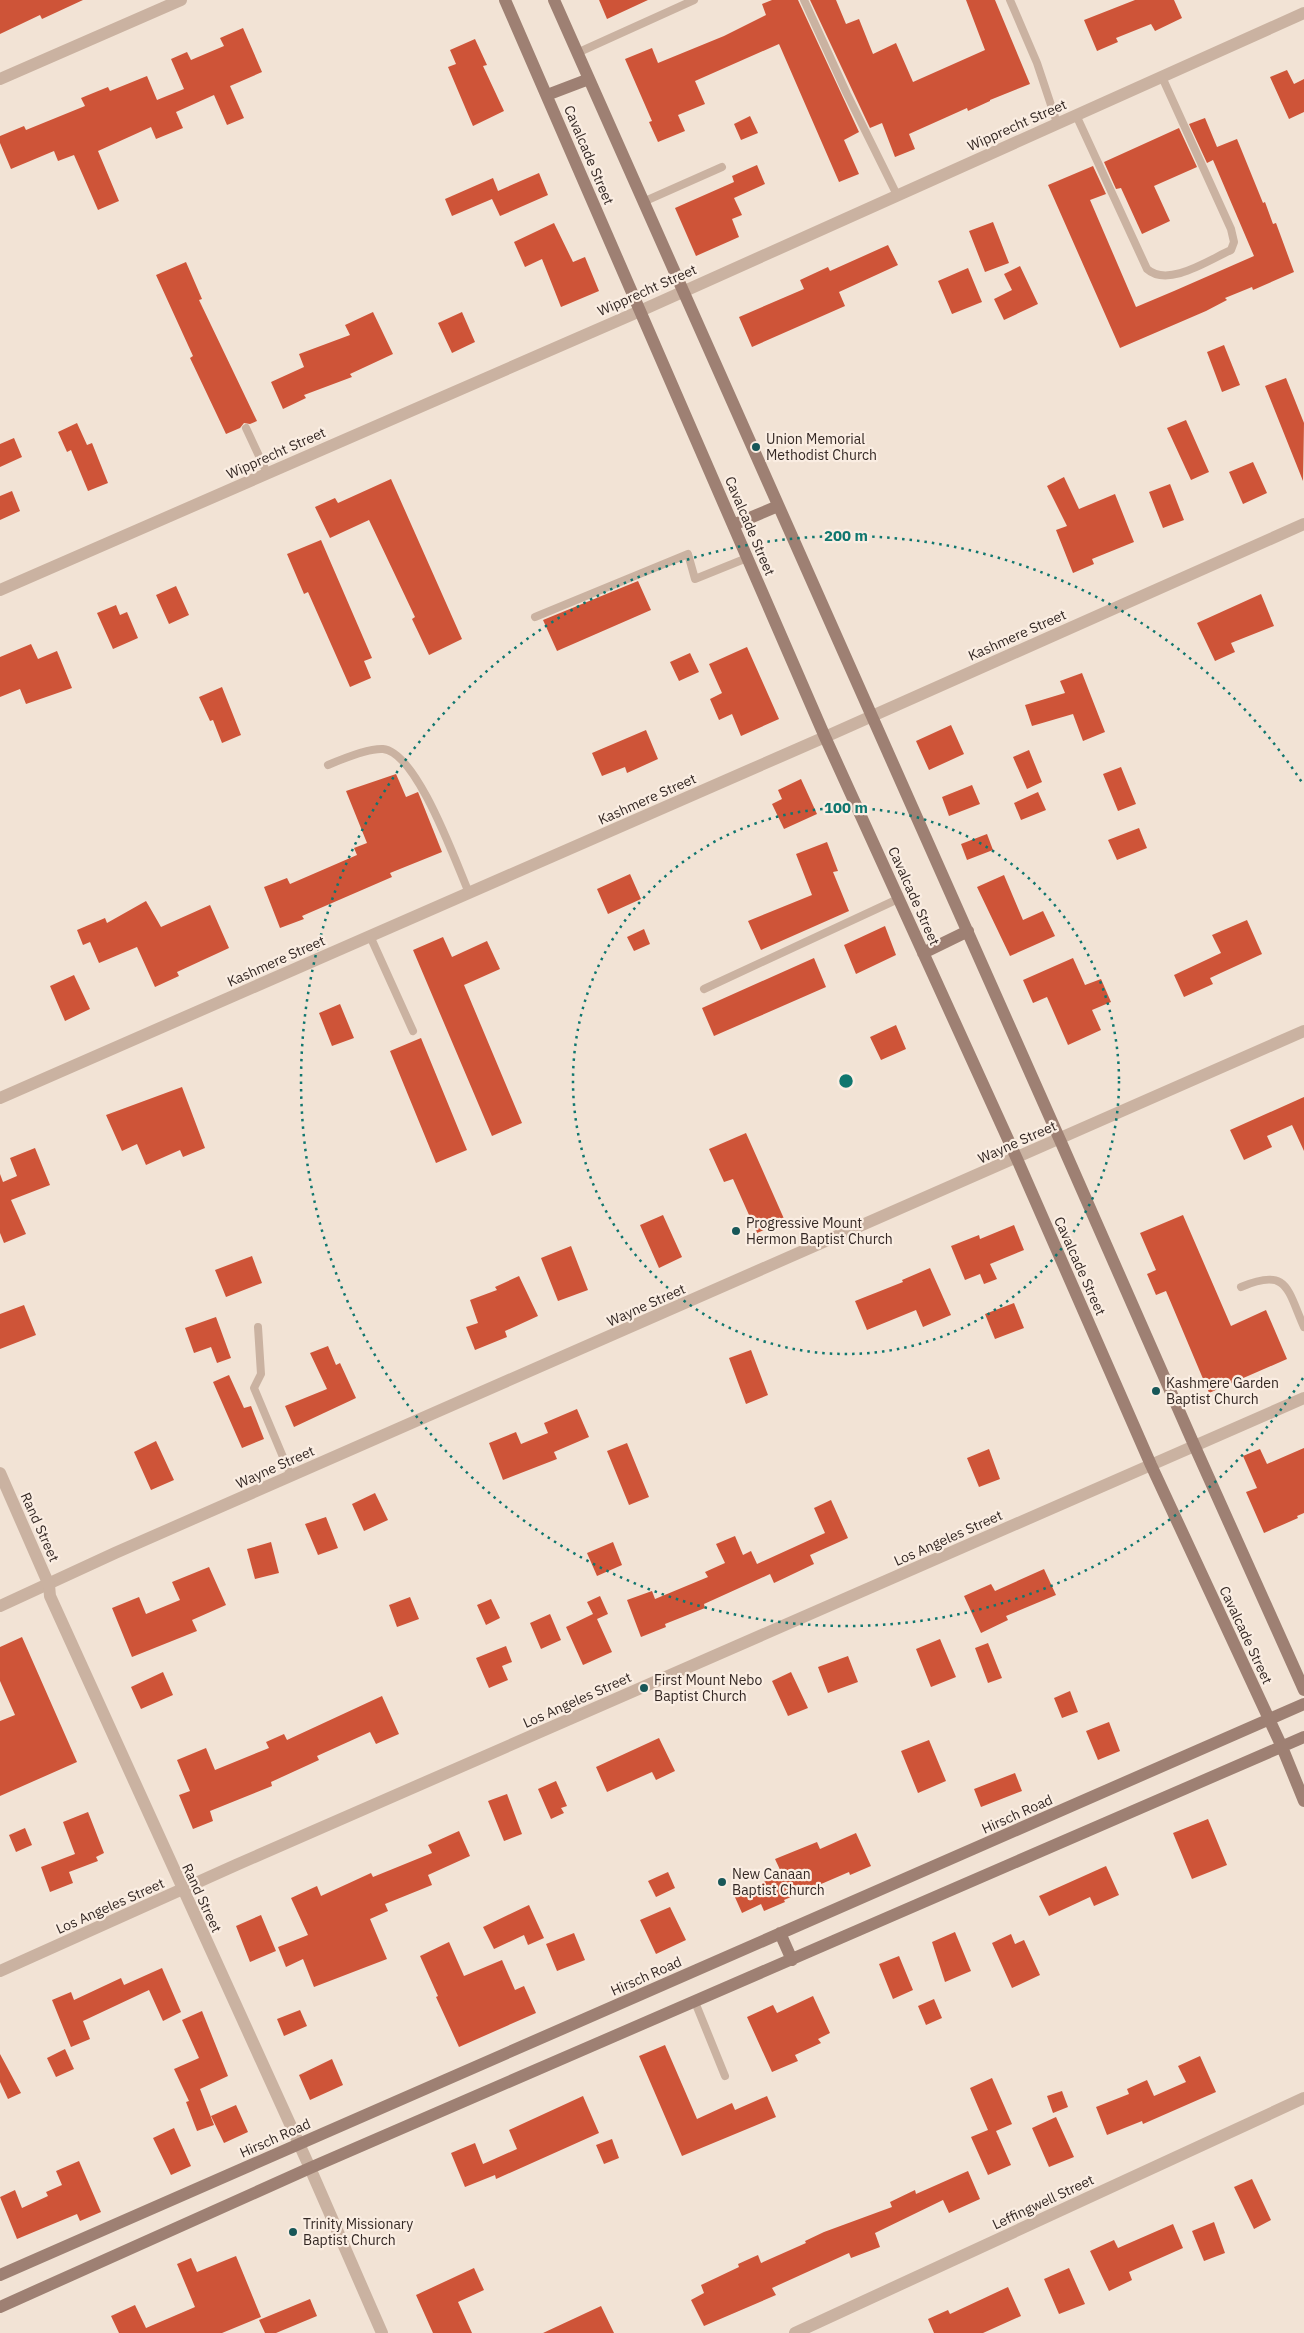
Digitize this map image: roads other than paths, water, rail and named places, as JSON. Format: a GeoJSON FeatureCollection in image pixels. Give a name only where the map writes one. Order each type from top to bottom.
{"type":"FeatureCollection","features":[{"type":"Feature","properties":{"kind":"main road","name":"Cavalcade Street"},"geometry":{"type":"LineString","coordinates":[[506,0],[825,737],[1017,1159],[1151,1465],[1282,1747],[1304,1801]]}},
{"type":"Feature","properties":{"kind":"main road"},"geometry":{"type":"LineString","coordinates":[[554,0],[1304,1690]]}},
{"type":"Feature","properties":{"kind":"main road"},"geometry":{"type":"LineString","coordinates":[[546,95],[589,79]]}},
{"type":"Feature","properties":{"kind":"main road"},"geometry":{"type":"LineString","coordinates":[[733,525],[778,506]]}},
{"type":"Feature","properties":{"kind":"main road"},"geometry":{"type":"LineString","coordinates":[[923,953],[968,931]]}},
{"type":"Feature","properties":{"kind":"main road","name":"Hirsch Road"},"geometry":{"type":"LineString","coordinates":[[0,2275],[1304,1704]]}},
{"type":"Feature","properties":{"kind":"main road"},"geometry":{"type":"LineString","coordinates":[[0,2308],[310,2168],[1304,1737]]}},
{"type":"Feature","properties":{"kind":"main road"},"geometry":{"type":"LineString","coordinates":[[780,1933],[792,1960]]}},
{"type":"Feature","properties":{"kind":"street"},"geometry":{"type":"LineString","coordinates":[[0,79],[181,0]]}},
{"type":"Feature","properties":{"kind":"street","name":"Wipprecht Street"},"geometry":{"type":"LineString","coordinates":[[0,590],[683,291],[1304,13]]}},
{"type":"Feature","properties":{"kind":"street","name":"Kashmere Street"},"geometry":{"type":"LineString","coordinates":[[0,1098],[872,717],[1304,524]]}},
{"type":"Feature","properties":{"kind":"street","name":"Wayne Street"},"geometry":{"type":"LineString","coordinates":[[0,1606],[115,1553],[1017,1159],[1304,1031]]}},
{"type":"Feature","properties":{"kind":"street","name":"Los Angeles Street"},"geometry":{"type":"LineString","coordinates":[[0,1971],[1304,1398]]}},
{"type":"Feature","properties":{"kind":"street","name":"Rand Street"},"geometry":{"type":"LineString","coordinates":[[0,1473],[49,1584],[50,1596],[310,2168],[382,2333]]}},
{"type":"Feature","properties":{"kind":"street","name":"Leffingwell Street"},"geometry":{"type":"LineString","coordinates":[[794,2333],[1304,2098]]}},
{"type":"Feature","properties":{"kind":"lane"},"geometry":{"type":"LineString","coordinates":[[577,53],[694,0]]}},
{"type":"Feature","properties":{"kind":"lane"},"geometry":{"type":"LineString","coordinates":[[804,0],[847,94],[897,195]]}},
{"type":"Feature","properties":{"kind":"lane"},"geometry":{"type":"LineString","coordinates":[[1010,0],[1037,64],[1057,124]]}},
{"type":"Feature","properties":{"kind":"lane"},"geometry":{"type":"LineString","coordinates":[[1076,115],[1146,270],[1160,277],[1173,276],[1231,250],[1234,242],[1231,229],[1174,107],[1162,76]]}},
{"type":"Feature","properties":{"kind":"lane"},"geometry":{"type":"LineString","coordinates":[[643,202],[722,167]]}},
{"type":"Feature","properties":{"kind":"lane"},"geometry":{"type":"LineString","coordinates":[[246,428],[267,473]]}},
{"type":"Feature","properties":{"kind":"lane"},"geometry":{"type":"LineString","coordinates":[[535,618],[688,554],[695,578],[747,558]]}},
{"type":"Feature","properties":{"kind":"lane"},"geometry":{"type":"LineString","coordinates":[[328,765],[346,758],[384,749],[404,761],[422,788],[469,893]]}},
{"type":"Feature","properties":{"kind":"lane"},"geometry":{"type":"LineString","coordinates":[[704,989],[898,899]]}},
{"type":"Feature","properties":{"kind":"lane"},"geometry":{"type":"LineString","coordinates":[[370,936],[413,1031]]}},
{"type":"Feature","properties":{"kind":"lane"},"geometry":{"type":"LineString","coordinates":[[1241,1287],[1257,1280],[1271,1278],[1279,1280],[1285,1286],[1304,1327]]}},
{"type":"Feature","properties":{"kind":"lane"},"geometry":{"type":"LineString","coordinates":[[258,1327],[261,1374],[254,1388],[291,1476]]}},
{"type":"Feature","properties":{"kind":"lane"},"geometry":{"type":"LineString","coordinates":[[694,2002],[724,2076]]}},
{"type":"Feature","properties":{"kind":"place","name":"Union Memorial Methodist Church"},"geometry":{"type":"Point","coordinates":[756,447]}},
{"type":"Feature","properties":{"kind":"place","name":"Progressive Mount Hermon Baptist Church"},"geometry":{"type":"Point","coordinates":[736,1231]}},
{"type":"Feature","properties":{"kind":"place","name":"Kashmere Garden Baptist Church"},"geometry":{"type":"Point","coordinates":[1156,1391]}},
{"type":"Feature","properties":{"kind":"place","name":"First Mount Nebo Baptist Church"},"geometry":{"type":"Point","coordinates":[644,1688]}},
{"type":"Feature","properties":{"kind":"place","name":"New Canaan Baptist Church"},"geometry":{"type":"Point","coordinates":[722,1882]}},
{"type":"Feature","properties":{"kind":"place","name":"Trinity Missionary Baptist Church"},"geometry":{"type":"Point","coordinates":[293,2232]}}]}
